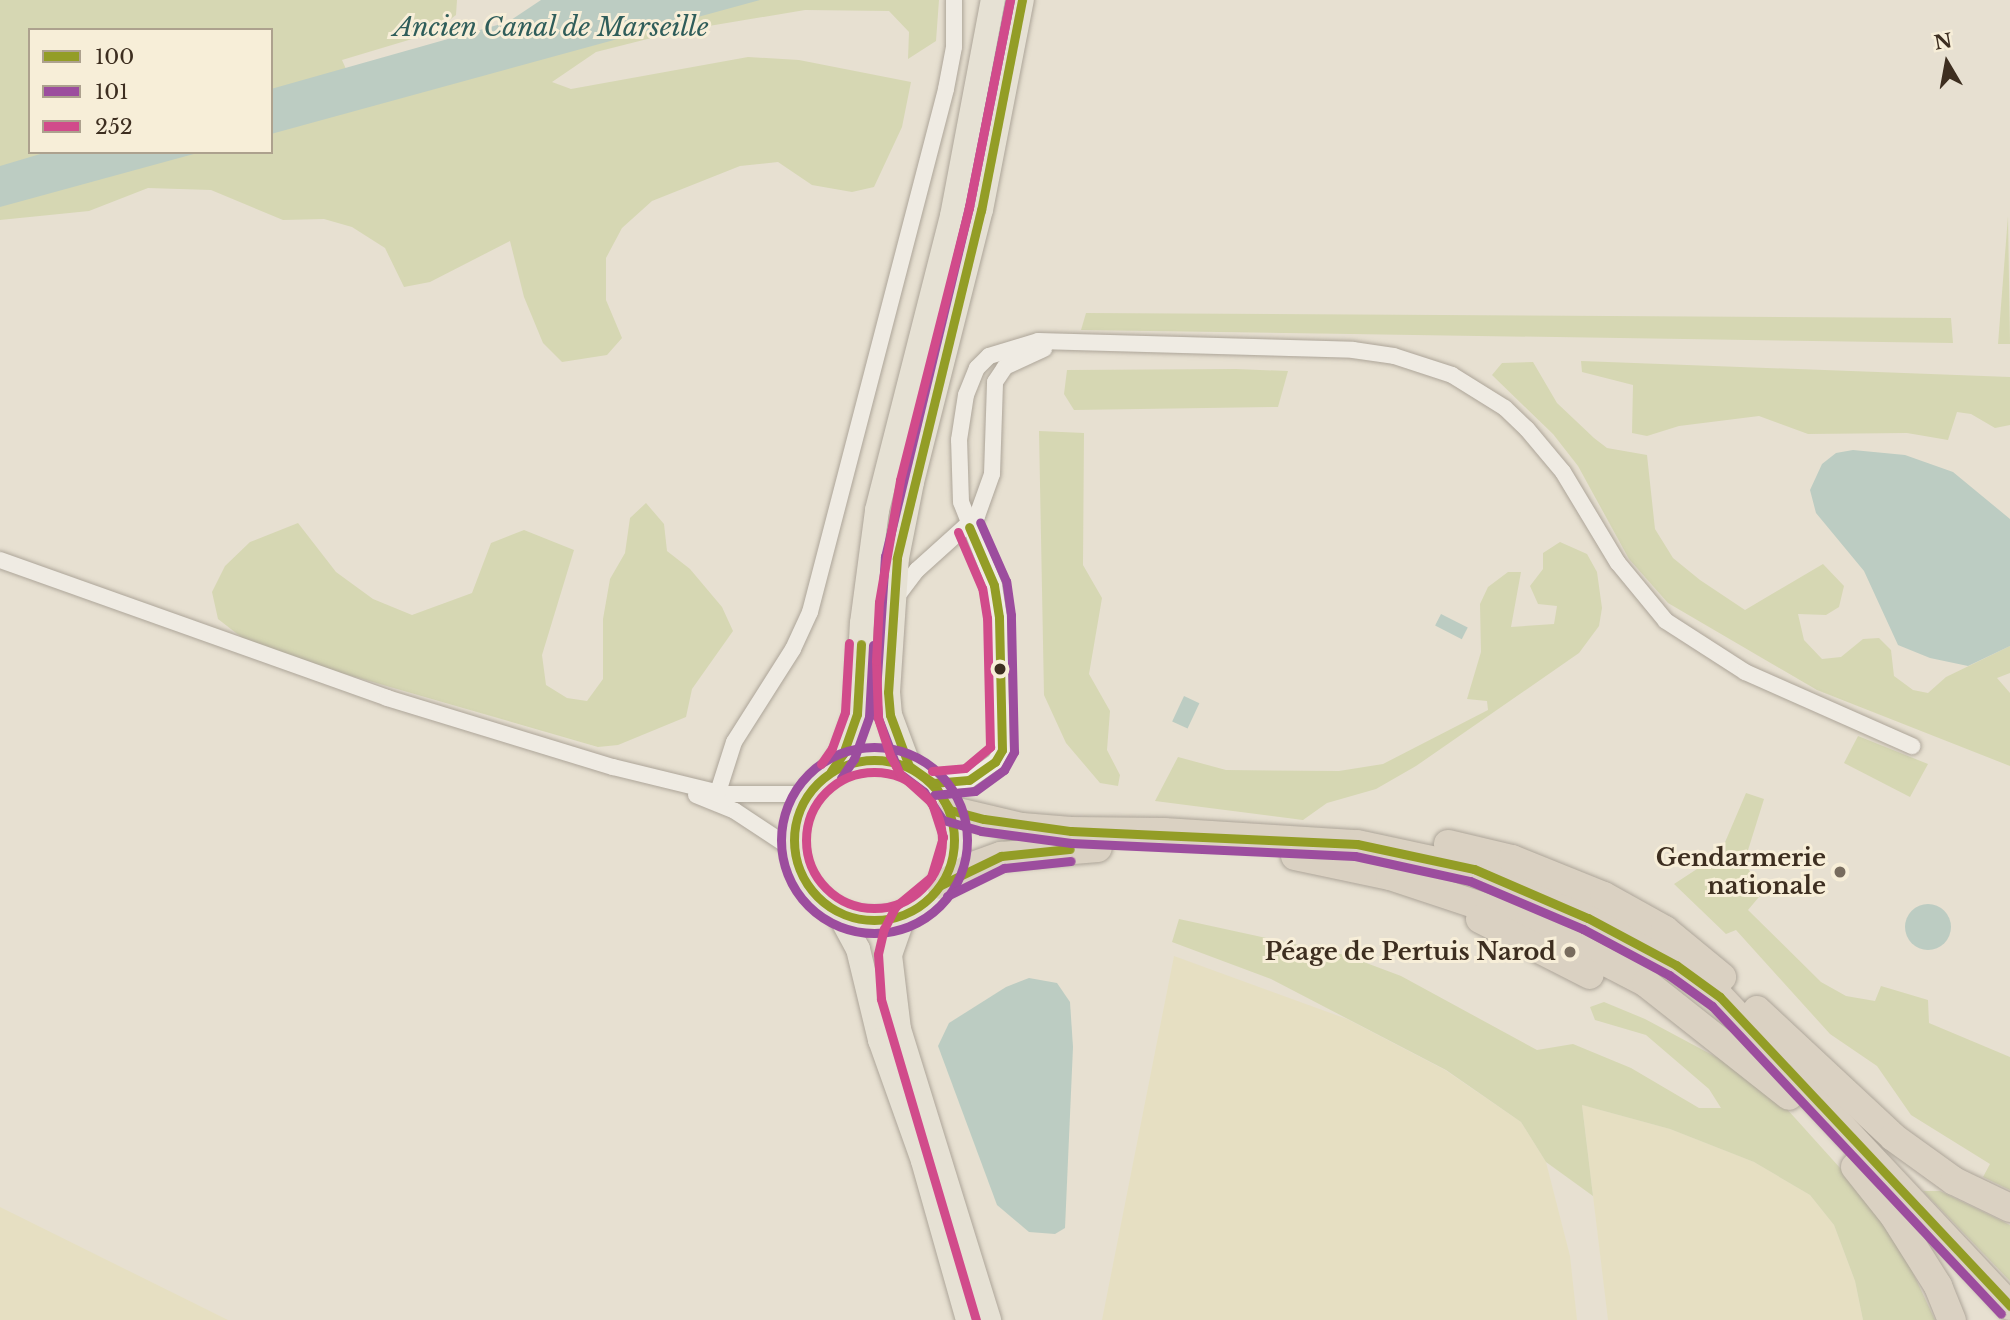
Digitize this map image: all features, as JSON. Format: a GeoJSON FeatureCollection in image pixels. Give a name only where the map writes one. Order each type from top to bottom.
{"type":"FeatureCollection","features":[{"type":"Feature","properties":{"kind":"highway"},"geometry":{"type":"LineString","coordinates":[[950,810],[1021,827],[1071,831],[1164,832],[1357,844],[1443,843],[1539,868],[1639,913],[1735,988],[1893,1137],[1954,1181],[2010,1208]]}},
{"type":"Feature","properties":{"kind":"highway"},"geometry":{"type":"LineString","coordinates":[[1357,844],[1415,856],[1675,983],[1724,1017],[1796,1081],[2010,1306]]}},
{"type":"Feature","properties":{"kind":"highway"},"geometry":{"type":"LineString","coordinates":[[941,885],[973,866],[1002,856],[1175,847],[1311,857],[1420,886],[1539,951],[1712,1035],[1763,1072],[1839,1147],[1894,1216],[1938,1286],[1952,1320]]}},
{"type":"Feature","properties":{"kind":"main road"},"geometry":{"type":"LineString","coordinates":[[831,771],[870,759],[909,766],[933,783],[950,810],[955,836],[952,862],[941,885],[904,915],[870,920],[838,912],[817,896],[801,875],[794,850],[796,821],[807,793],[831,771],[843,754],[857,714],[862,623],[877,510],[952,216],[993,0]]}},
{"type":"Feature","properties":{"kind":"main road"},"geometry":{"type":"LineString","coordinates":[[909,766],[890,715],[888,692],[891,604],[912,482],[984,198],[1022,0]]}},
{"type":"Feature","properties":{"kind":"main road"},"geometry":{"type":"LineString","coordinates":[[838,912],[858,949],[880,1040],[923,1161],[968,1320]]}},
{"type":"Feature","properties":{"kind":"main road"},"geometry":{"type":"LineString","coordinates":[[904,915],[890,956],[897,1019],[989,1320]]}},
{"type":"Feature","properties":{"kind":"street"},"geometry":{"type":"LineString","coordinates":[[718,792],[746,719],[793,649],[810,612],[946,89],[954,47],[954,0]]}},
{"type":"Feature","properties":{"kind":"street"},"geometry":{"type":"LineString","coordinates":[[933,783],[969,780],[995,762],[1002,750],[999,617],[994,585],[969,527],[957,481],[959,440],[966,395],[977,368],[989,356],[1020,344],[1353,351],[1394,356],[1452,375],[1505,408],[1527,429],[1563,472],[1618,563],[1666,621],[1745,672],[1912,746]]}},
{"type":"Feature","properties":{"kind":"street"},"geometry":{"type":"LineString","coordinates":[[891,604],[917,570],[969,527],[984,503],[992,474],[991,398],[1004,367],[1039,350],[1085,344]]}},
{"type":"Feature","properties":{"kind":"street"},"geometry":{"type":"LineString","coordinates":[[0,560],[387,698],[658,780],[735,811],[794,850]]}},
{"type":"Feature","properties":{"kind":"street"},"geometry":{"type":"LineString","coordinates":[[658,780],[718,792],[807,793]]}},
{"type":"Feature","properties":{"kind":"shaded area"},"geometry":{"type":"Polygon","coordinates":[[[1174,956],[1347,1019],[1445,1070],[1521,1122],[1546,1162],[1570,1256],[1577,1320],[1102,1320],[1174,956]]]}},
{"type":"Feature","properties":{"kind":"shaded area"},"geometry":{"type":"Polygon","coordinates":[[[1582,1105],[1670,1129],[1754,1162],[1810,1195],[1834,1225],[1855,1281],[1863,1320],[1608,1320],[1582,1105]]]}},
{"type":"Feature","properties":{"kind":"shaded area"},"geometry":{"type":"Polygon","coordinates":[[[0,1207],[228,1320],[0,1320],[0,1207]]]}},
{"type":"Feature","properties":{"kind":"green space"},"geometry":{"type":"Polygon","coordinates":[[[0,0],[457,0],[456,15],[432,33],[342,60],[346,69],[706,0],[939,0],[936,41],[908,59],[909,32],[889,11],[805,10],[679,31],[596,52],[552,82],[571,89],[748,57],[799,60],[911,82],[902,127],[874,187],[852,192],[812,185],[778,162],[740,166],[652,201],[622,228],[606,258],[606,300],[622,338],[607,355],[562,362],[543,343],[524,297],[510,241],[430,282],[404,287],[385,248],[352,227],[324,219],[283,220],[211,190],[148,188],[89,211],[0,220],[0,0]]]}},
{"type":"Feature","properties":{"kind":"green space"},"geometry":{"type":"Polygon","coordinates":[[[2008,216],[2010,344],[1998,344],[2008,216]]]}},
{"type":"Feature","properties":{"kind":"green space"},"geometry":{"type":"Polygon","coordinates":[[[1086,313],[1951,318],[1953,343],[1081,330],[1086,313]]]}},
{"type":"Feature","properties":{"kind":"green space"},"geometry":{"type":"Polygon","coordinates":[[[1581,361],[2010,377],[2010,425],[1995,428],[1971,414],[1957,412],[1948,440],[1907,433],[1808,434],[1759,416],[1679,426],[1647,436],[1632,433],[1633,385],[1582,372],[1581,361]]]}},
{"type":"Feature","properties":{"kind":"green space"},"geometry":{"type":"Polygon","coordinates":[[[1533,362],[1557,403],[1594,438],[1607,448],[1647,455],[1655,529],[1673,558],[1700,580],[1745,610],[1823,564],[1844,586],[1839,607],[1826,615],[1798,614],[1804,640],[1822,659],[1841,657],[1863,639],[1879,638],[1891,650],[1894,676],[1913,690],[1928,693],[1946,677],[2010,646],[2010,673],[1997,678],[2010,693],[2010,766],[1817,690],[1668,603],[1629,559],[1578,466],[1553,434],[1492,375],[1502,363],[1533,362]]]}},
{"type":"Feature","properties":{"kind":"green space"},"geometry":{"type":"Polygon","coordinates":[[[1067,370],[1288,371],[1278,407],[1074,410],[1064,394],[1067,370]]]}},
{"type":"Feature","properties":{"kind":"green space"},"geometry":{"type":"Polygon","coordinates":[[[1039,431],[1084,433],[1083,565],[1102,598],[1089,674],[1110,711],[1107,750],[1120,775],[1118,786],[1100,783],[1066,743],[1044,695],[1039,431]]]}},
{"type":"Feature","properties":{"kind":"green space"},"geometry":{"type":"Polygon","coordinates":[[[646,503],[664,524],[667,551],[690,569],[722,607],[733,631],[692,689],[686,717],[618,745],[598,747],[338,672],[249,643],[218,619],[212,592],[225,566],[250,542],[298,523],[336,572],[373,599],[412,615],[472,593],[491,543],[524,530],[574,550],[542,655],[546,685],[567,698],[587,701],[603,679],[603,619],[610,579],[625,553],[630,518],[646,503]]]}},
{"type":"Feature","properties":{"kind":"green space"},"geometry":{"type":"Polygon","coordinates":[[[1560,542],[1587,554],[1597,572],[1602,608],[1599,626],[1579,653],[1416,766],[1376,789],[1327,803],[1303,820],[1155,801],[1178,757],[1226,770],[1339,771],[1383,764],[1488,710],[1487,701],[1467,699],[1481,652],[1480,604],[1488,587],[1508,572],[1521,572],[1511,627],[1554,624],[1557,606],[1538,604],[1530,586],[1543,569],[1543,553],[1560,542]]]}},
{"type":"Feature","properties":{"kind":"green space"},"geometry":{"type":"Polygon","coordinates":[[[1858,736],[1928,764],[1910,797],[1844,763],[1858,736]]]}},
{"type":"Feature","properties":{"kind":"green space"},"geometry":{"type":"Polygon","coordinates":[[[1746,793],[1764,799],[1744,863],[1764,891],[1748,910],[1821,982],[1846,996],[1875,1001],[1881,986],[1928,1000],[1929,1023],[2010,1057],[2010,1190],[1983,1177],[1990,1164],[1911,1115],[1877,1066],[1830,1034],[1736,930],[1726,934],[1674,884],[1720,854],[1746,793]]]}},
{"type":"Feature","properties":{"kind":"green space"},"geometry":{"type":"Polygon","coordinates":[[[1179,919],[1345,955],[1401,976],[1537,1050],[1573,1044],[1631,1068],[1699,1108],[1721,1108],[1709,1089],[1646,1035],[1595,1020],[1590,1007],[1604,1002],[1645,1019],[1731,1065],[1786,1108],[1868,1199],[1907,1260],[1935,1320],[1863,1320],[1855,1281],[1834,1225],[1810,1195],[1754,1162],[1670,1129],[1582,1105],[1593,1196],[1546,1162],[1521,1122],[1446,1070],[1271,979],[1172,942],[1179,919]]]}},
{"type":"Feature","properties":{"kind":"green space"},"geometry":{"type":"Polygon","coordinates":[[[1923,1191],[1940,1191],[2010,1225],[2010,1281],[1923,1191]]]}},
{"type":"Feature","properties":{"kind":"water","name":"Ancien Canal de Marseille"},"geometry":{"type":"Polygon","coordinates":[[[541,0],[760,0],[273,133],[273,88],[508,22],[541,0]]]}},
{"type":"Feature","properties":{"kind":"water"},"geometry":{"type":"Polygon","coordinates":[[[40,154],[194,154],[0,207],[0,166],[40,154]]]}},
{"type":"Feature","properties":{"kind":"water"},"geometry":{"type":"Polygon","coordinates":[[[1853,450],[1905,455],[1953,472],[2010,519],[2010,646],[1968,666],[1930,658],[1898,645],[1864,571],[1816,513],[1810,490],[1822,464],[1836,453],[1853,450]]]}},
{"type":"Feature","properties":{"kind":"water"},"geometry":{"type":"Polygon","coordinates":[[[1441,614],[1468,628],[1462,639],[1435,626],[1441,614]]]}},
{"type":"Feature","properties":{"kind":"water"},"geometry":{"type":"Polygon","coordinates":[[[1184,696],[1199,703],[1188,729],[1172,721],[1184,696]]]}},
{"type":"Feature","properties":{"kind":"water"},"geometry":{"type":"Polygon","coordinates":[[[1928,904],[1945,910],[1951,927],[1945,944],[1928,950],[1911,944],[1905,927],[1911,910],[1928,904]]]}},
{"type":"Feature","properties":{"kind":"water"},"geometry":{"type":"Polygon","coordinates":[[[1029,978],[1057,983],[1070,1002],[1073,1047],[1065,1228],[1055,1234],[1029,1232],[997,1205],[938,1046],[949,1023],[1006,987],[1029,978]]]}},
{"type":"Feature","properties":{"kind":"transit line","name":"101"},"geometry":{"type":"LineString","coordinates":[[1010,0],[969,207],[885,556],[876,693],[878,718],[899,773],[924,792],[943,820],[981,831],[1071,843],[1355,856],[1470,881],[1583,929],[1669,975],[1712,1006],[2001,1314]]}},
{"type":"Feature","properties":{"kind":"transit line","name":"252"},"geometry":{"type":"LineString","coordinates":[[976,1320],[881,999],[878,954],[884,929],[895,907],[931,877],[943,837],[932,803],[900,774],[890,755],[878,717],[876,661],[879,602],[900,480],[969,207],[1010,0]]}},
{"type":"Feature","properties":{"kind":"transit line","name":"100"},"geometry":{"type":"LineString","coordinates":[[1022,0],[981,210],[897,558],[888,692],[890,715],[909,766],[933,783],[950,810],[984,819],[1071,831],[1357,844],[1474,869],[1588,918],[1676,965],[1720,997],[2010,1306]]}},
{"type":"Feature","properties":{"kind":"transit line","name":"101"},"geometry":{"type":"LineString","coordinates":[[934,795],[975,791],[1004,770],[1014,752],[1011,615],[1006,581],[980,522]]}},
{"type":"Feature","properties":{"kind":"transit line","name":"100"},"geometry":{"type":"LineString","coordinates":[[933,783],[969,780],[995,762],[1002,750],[999,617],[994,585],[969,527]]}},
{"type":"Feature","properties":{"kind":"transit line","name":"252"},"geometry":{"type":"LineString","coordinates":[[932,771],[965,768],[990,747],[987,618],[982,588],[958,532]]}},
{"type":"Feature","properties":{"kind":"transit line","name":"252"},"geometry":{"type":"LineString","coordinates":[[821,764],[832,748],[845,712],[849,643]]}},
{"type":"Feature","properties":{"kind":"transit line","name":"100"},"geometry":{"type":"LineString","coordinates":[[831,771],[843,754],[857,714],[861,644]]}},
{"type":"Feature","properties":{"kind":"transit line","name":"101"},"geometry":{"type":"LineString","coordinates":[[841,778],[854,759],[869,717],[873,645]]}},
{"type":"Feature","properties":{"kind":"transit line","name":"101"},"geometry":{"type":"LineString","coordinates":[[874,747],[909,755],[925,763],[939,775],[951,789],[959,805],[967,840],[959,875],[951,891],[939,905],[925,917],[909,925],[874,933],[839,925],[823,917],[809,905],[797,891],[789,875],[781,840],[789,805],[797,789],[809,775],[823,763],[839,755],[874,747]]}},
{"type":"Feature","properties":{"kind":"transit line","name":"100"},"geometry":{"type":"LineString","coordinates":[[874,760],[905,766],[931,783],[948,809],[954,840],[948,871],[931,897],[905,914],[874,920],[843,914],[817,897],[800,871],[794,840],[800,809],[817,783],[843,766],[874,760]]}},
{"type":"Feature","properties":{"kind":"transit line","name":"252"},"geometry":{"type":"LineString","coordinates":[[874,772],[900,777],[922,792],[937,814],[942,840],[937,866],[922,888],[900,903],[874,908],[848,903],[826,888],[811,866],[806,840],[811,814],[826,792],[848,777],[874,772]]}},
{"type":"Feature","properties":{"kind":"transit line","name":"100"},"geometry":{"type":"LineString","coordinates":[[941,885],[1001,856],[1070,849]]}},
{"type":"Feature","properties":{"kind":"transit line","name":"101"},"geometry":{"type":"LineString","coordinates":[[947,896],[1004,868],[1071,861]]}},
{"type":"Feature","properties":{"kind":"place","name":"Gendarmerie nationale"},"geometry":{"type":"Point","coordinates":[1840,872]}},
{"type":"Feature","properties":{"kind":"place","name":"Péage de Pertuis Narod"},"geometry":{"type":"Point","coordinates":[1570,952]}}]}
